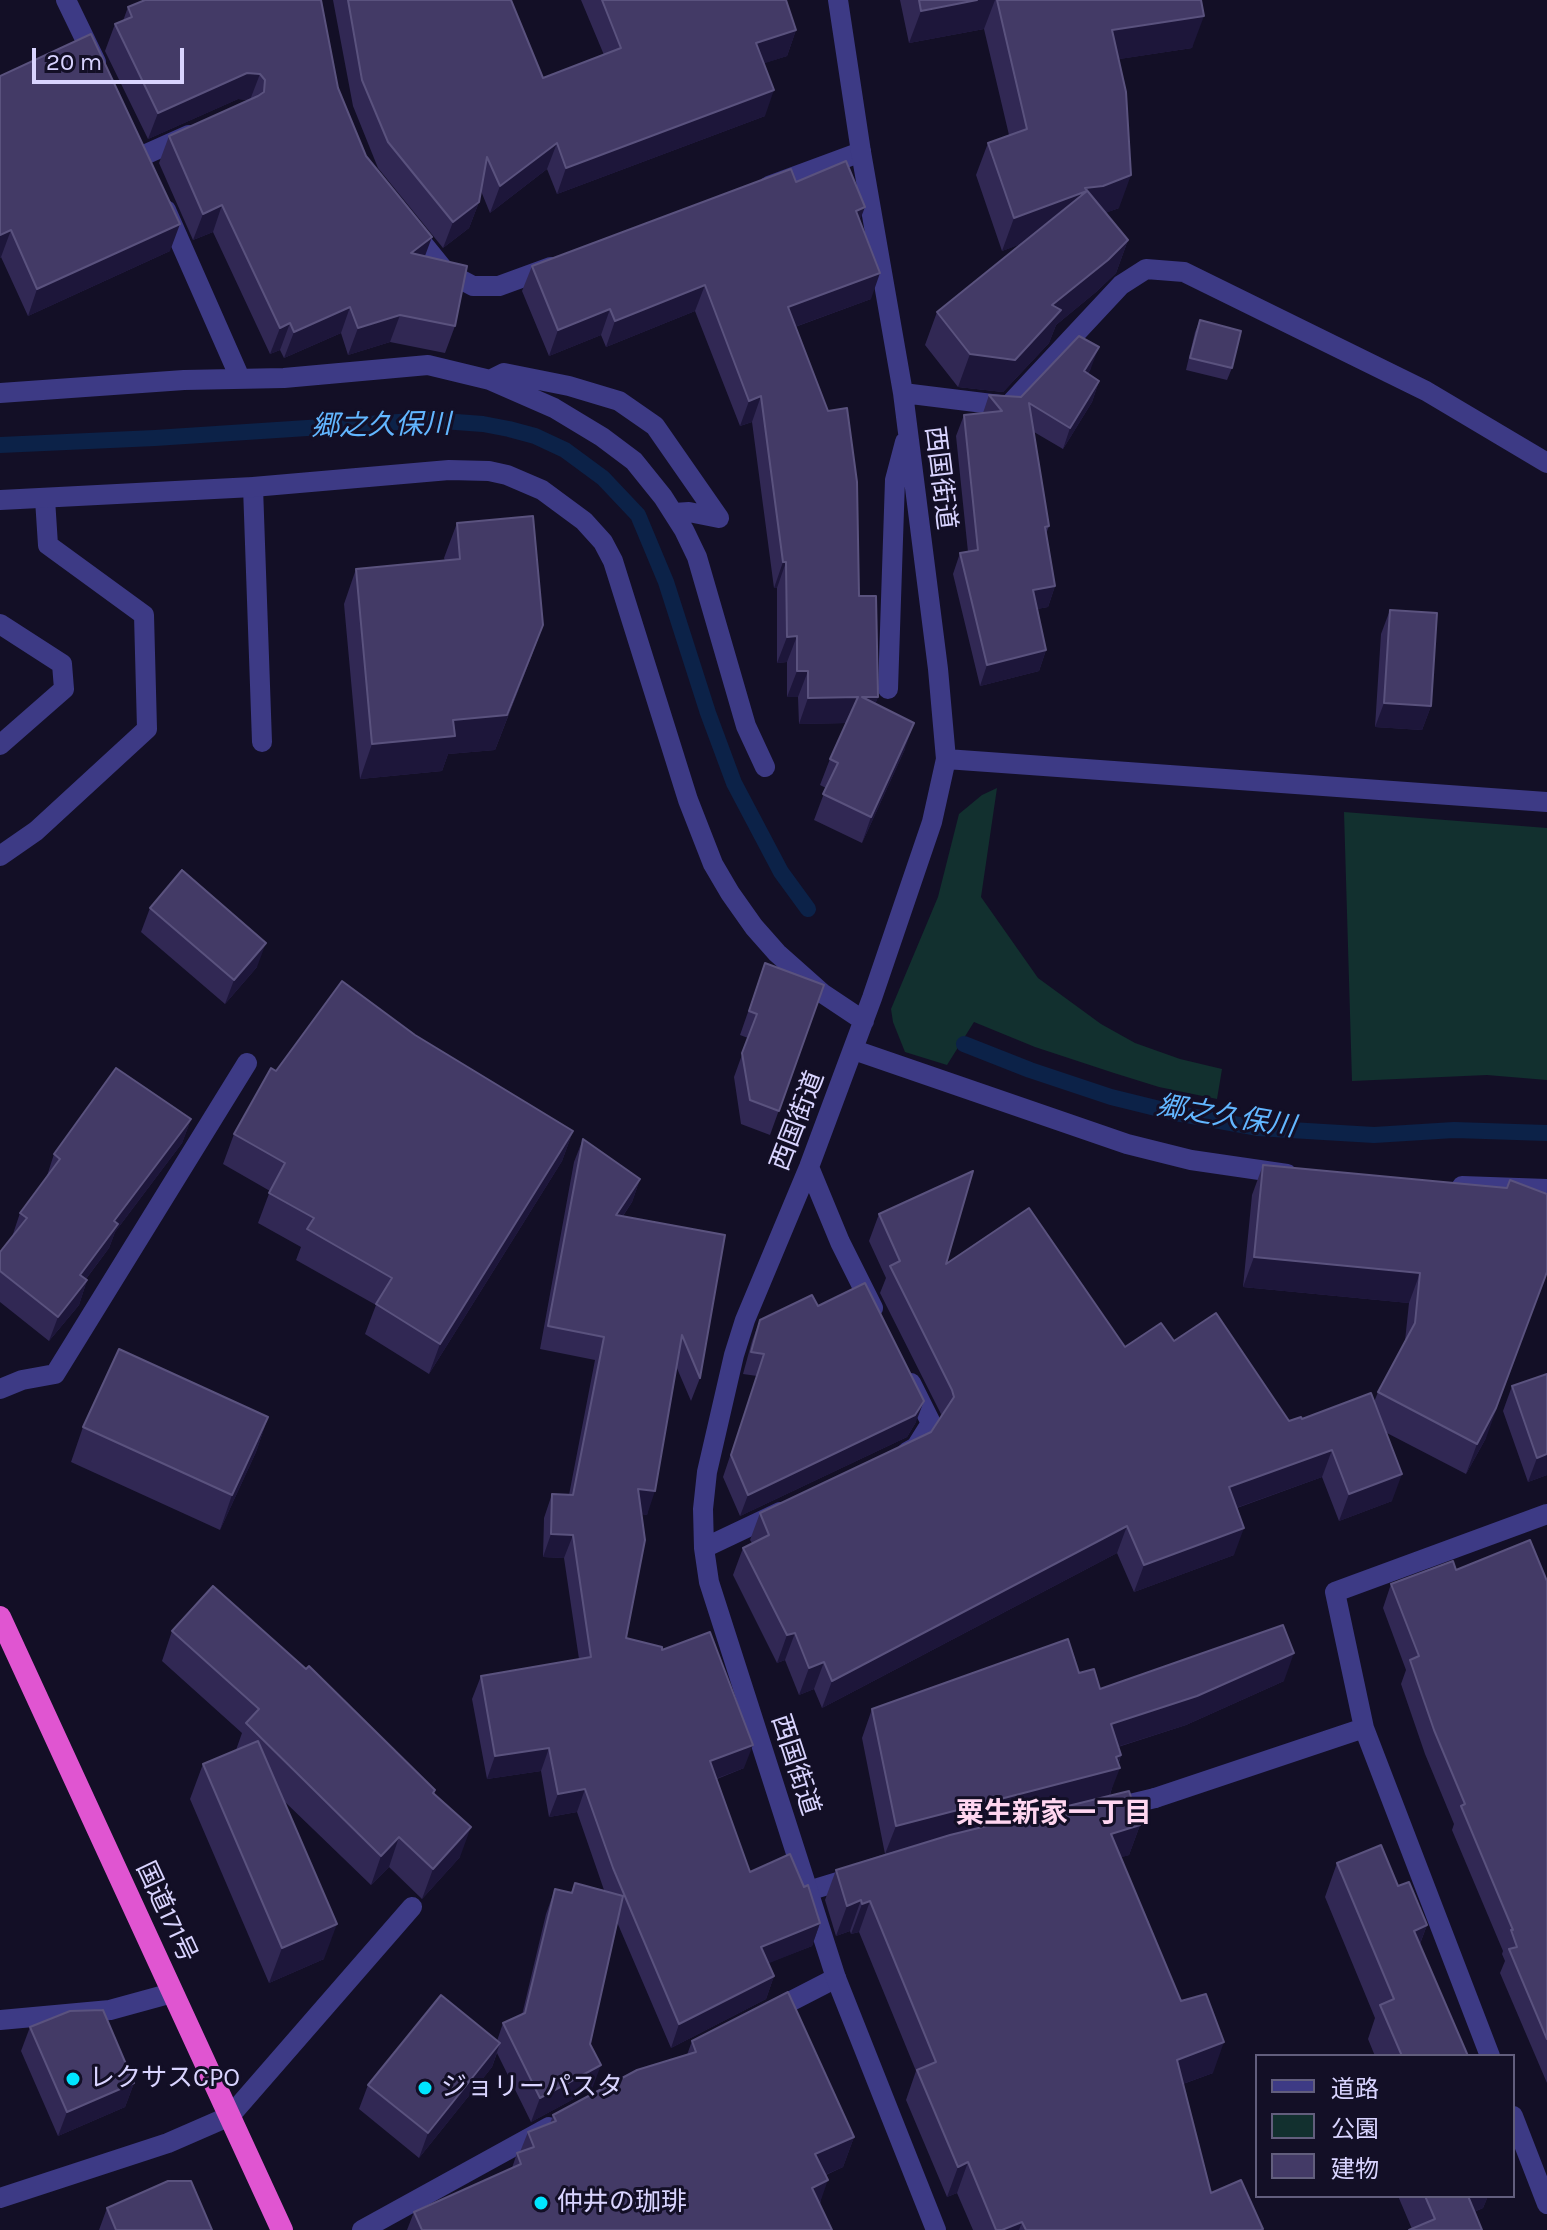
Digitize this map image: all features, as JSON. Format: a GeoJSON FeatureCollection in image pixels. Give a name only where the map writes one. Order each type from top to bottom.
{"type":"FeatureCollection","features":[{"type":"Feature","properties":{"kind":"highway","name":"国道171号"},"geometry":{"type":"LineString","coordinates":[[0,1617],[282,2230]]}},
{"type":"Feature","properties":{"kind":"street"},"geometry":{"type":"LineString","coordinates":[[66,0],[107,85]]}},
{"type":"Feature","properties":{"kind":"street","name":"西国街道"},"geometry":{"type":"LineString","coordinates":[[838,0],[903,393],[938,669],[946,759],[932,822],[854,1050],[745,1320],[734,1355],[707,1472],[703,1509],[704,1548],[709,1582],[836,1978],[936,2230]]}},
{"type":"Feature","properties":{"kind":"street"},"geometry":{"type":"LineString","coordinates":[[142,156],[214,124]]}},
{"type":"Feature","properties":{"kind":"street"},"geometry":{"type":"LineString","coordinates":[[744,196],[861,152]]}},
{"type":"Feature","properties":{"kind":"street"},"geometry":{"type":"LineString","coordinates":[[160,198],[240,378]]}},
{"type":"Feature","properties":{"kind":"street"},"geometry":{"type":"LineString","coordinates":[[397,213],[445,271],[473,286],[499,286],[568,261]]}},
{"type":"Feature","properties":{"kind":"street"},"geometry":{"type":"LineString","coordinates":[[903,393],[1008,406],[1121,285],[1146,269],[1184,272],[1426,391],[1547,463]]}},
{"type":"Feature","properties":{"kind":"street"},"geometry":{"type":"LineString","coordinates":[[0,393],[284,378],[428,365],[490,380],[554,408],[617,447],[649,477],[674,513],[697,557],[746,726],[765,767]]}},
{"type":"Feature","properties":{"kind":"street"},"geometry":{"type":"LineString","coordinates":[[490,380],[504,373],[569,386],[619,401],[642,416],[665,439],[719,518],[689,512],[674,513]]}},
{"type":"Feature","properties":{"kind":"street"},"geometry":{"type":"LineString","coordinates":[[888,689],[895,480],[908,430]]}},
{"type":"Feature","properties":{"kind":"street"},"geometry":{"type":"LineString","coordinates":[[0,500],[253,487],[449,470],[489,471],[523,480],[542,490],[584,521],[603,542],[620,579],[688,800],[713,864],[744,913],[777,953],[822,993],[864,1021]]}},
{"type":"Feature","properties":{"kind":"street"},"geometry":{"type":"LineString","coordinates":[[253,487],[262,742]]}},
{"type":"Feature","properties":{"kind":"street"},"geometry":{"type":"LineString","coordinates":[[0,856],[36,831],[147,729],[144,615],[48,545],[45,499]]}},
{"type":"Feature","properties":{"kind":"street"},"geometry":{"type":"LineString","coordinates":[[0,624],[62,664],[64,689],[0,745]]}},
{"type":"Feature","properties":{"kind":"street"},"geometry":{"type":"LineString","coordinates":[[946,759],[1547,802]]}},
{"type":"Feature","properties":{"kind":"street"},"geometry":{"type":"LineString","coordinates":[[854,1050],[1103,1137],[1191,1160],[1216,1154],[1308,1177]]}},
{"type":"Feature","properties":{"kind":"street"},"geometry":{"type":"LineString","coordinates":[[0,1389],[22,1380],[55,1374],[247,1063]]}},
{"type":"Feature","properties":{"kind":"street"},"geometry":{"type":"LineString","coordinates":[[809,1167],[840,1242],[882,1325]]}},
{"type":"Feature","properties":{"kind":"street"},"geometry":{"type":"LineString","coordinates":[[1437,1186],[1547,1189]]}},
{"type":"Feature","properties":{"kind":"street"},"geometry":{"type":"LineString","coordinates":[[888,1461],[916,1447],[931,1423],[903,1367]]}},
{"type":"Feature","properties":{"kind":"street"},"geometry":{"type":"LineString","coordinates":[[704,1548],[803,1501]]}},
{"type":"Feature","properties":{"kind":"street"},"geometry":{"type":"LineString","coordinates":[[1489,2054],[1364,1728],[1335,1592],[1546,1519]]}},
{"type":"Feature","properties":{"kind":"street"},"geometry":{"type":"LineString","coordinates":[[1096,1813],[1155,1798],[1364,1728]]}},
{"type":"Feature","properties":{"kind":"street"},"geometry":{"type":"LineString","coordinates":[[808,1891],[879,1870]]}},
{"type":"Feature","properties":{"kind":"street"},"geometry":{"type":"LineString","coordinates":[[0,2198],[168,2143],[230,2116],[412,1907]]}},
{"type":"Feature","properties":{"kind":"street"},"geometry":{"type":"LineString","coordinates":[[751,2022],[836,1978]]}},
{"type":"Feature","properties":{"kind":"street"},"geometry":{"type":"LineString","coordinates":[[0,2020],[110,2010],[172,1993]]}},
{"type":"Feature","properties":{"kind":"street"},"geometry":{"type":"LineString","coordinates":[[362,2230],[573,2114]]}},
{"type":"Feature","properties":{"kind":"street"},"geometry":{"type":"LineString","coordinates":[[1515,2121],[1547,2204]]}},
{"type":"Feature","properties":{"kind":"green space"},"geometry":{"type":"Polygon","coordinates":[[[997,788],[981,897],[1038,978],[1101,1024],[1135,1043],[1180,1059],[1222,1069],[1217,1099],[1159,1087],[1114,1073],[1035,1047],[974,1022],[947,1065],[905,1052],[891,1009],[938,897],[959,814],[982,795],[997,788]]]}},
{"type":"Feature","properties":{"kind":"green space"},"geometry":{"type":"Polygon","coordinates":[[[1344,812],[1547,828],[1547,1080],[1487,1075],[1352,1081],[1344,812]]]}},
{"type":"Feature","properties":{"kind":"building"},"geometry":{"type":"Polygon","coordinates":[[[145,0],[321,0],[338,88],[366,156],[432,237],[411,253],[467,266],[455,326],[400,315],[358,328],[350,307],[294,332],[290,323],[280,328],[222,205],[203,214],[169,136],[258,96],[264,92],[265,80],[260,74],[247,73],[158,113],[115,24],[132,17],[128,7],[145,0]]]}},
{"type":"Feature","properties":{"kind":"building"},"geometry":{"type":"Polygon","coordinates":[[[348,0],[511,0],[543,78],[621,48],[602,0],[786,0],[796,30],[756,43],[774,90],[566,168],[557,143],[500,186],[487,157],[479,202],[453,222],[388,142],[362,80],[348,0]]]}},
{"type":"Feature","properties":{"kind":"building"},"geometry":{"type":"Polygon","coordinates":[[[919,0],[977,0],[921,11],[919,0]]]}},
{"type":"Feature","properties":{"kind":"building"},"geometry":{"type":"Polygon","coordinates":[[[997,0],[1201,0],[1204,16],[1112,30],[1126,92],[1131,175],[1103,186],[1085,188],[1128,240],[1052,305],[1061,310],[1015,360],[970,354],[937,312],[1087,191],[1014,218],[988,143],[1027,129],[997,0]]]}},
{"type":"Feature","properties":{"kind":"building"},"geometry":{"type":"Polygon","coordinates":[[[91,34],[180,224],[37,289],[11,230],[0,235],[0,76],[91,34]]]}},
{"type":"Feature","properties":{"kind":"building"},"geometry":{"type":"Polygon","coordinates":[[[846,161],[865,207],[856,211],[880,273],[788,307],[828,411],[847,408],[857,482],[859,596],[876,596],[878,697],[862,697],[914,723],[871,817],[823,794],[838,763],[830,759],[858,697],[808,698],[808,671],[797,671],[797,636],[787,637],[786,562],[783,562],[761,396],[749,401],[705,285],[615,321],[610,309],[558,330],[532,266],[791,169],[796,182],[846,161]]]}},
{"type":"Feature","properties":{"kind":"building"},"geometry":{"type":"Polygon","coordinates":[[[1200,320],[1241,331],[1232,368],[1190,358],[1200,320]]]}},
{"type":"Feature","properties":{"kind":"building"},"geometry":{"type":"Polygon","coordinates":[[[1079,336],[1099,347],[1084,371],[1099,381],[1070,428],[1029,403],[1049,526],[1045,527],[1055,586],[1033,590],[1046,650],[987,665],[960,553],[978,550],[964,415],[1002,411],[989,395],[1021,397],[1079,336]]]}},
{"type":"Feature","properties":{"kind":"building"},"geometry":{"type":"Polygon","coordinates":[[[533,516],[543,625],[507,715],[453,720],[455,736],[372,744],[356,569],[460,559],[457,523],[533,516]]]}},
{"type":"Feature","properties":{"kind":"building"},"geometry":{"type":"Polygon","coordinates":[[[1390,610],[1437,613],[1431,706],[1384,703],[1390,610]]]}},
{"type":"Feature","properties":{"kind":"building"},"geometry":{"type":"Polygon","coordinates":[[[182,870],[266,943],[234,980],[150,908],[182,870]]]}},
{"type":"Feature","properties":{"kind":"building"},"geometry":{"type":"Polygon","coordinates":[[[765,963],[824,985],[779,1111],[750,1100],[742,1053],[757,1014],[749,1011],[765,963]]]}},
{"type":"Feature","properties":{"kind":"building"},"geometry":{"type":"Polygon","coordinates":[[[342,981],[415,1035],[573,1131],[440,1344],[376,1304],[392,1278],[307,1229],[314,1218],[269,1193],[285,1163],[234,1134],[271,1068],[276,1071],[342,981]]]}},
{"type":"Feature","properties":{"kind":"building"},"geometry":{"type":"Polygon","coordinates":[[[116,1068],[191,1119],[114,1221],[118,1224],[80,1275],[87,1280],[58,1317],[0,1271],[0,1252],[27,1218],[20,1213],[60,1159],[54,1154],[116,1068]]]}},
{"type":"Feature","properties":{"kind":"building"},"geometry":{"type":"Polygon","coordinates":[[[583,1139],[640,1179],[616,1215],[725,1235],[700,1378],[682,1335],[655,1491],[638,1489],[645,1540],[626,1638],[662,1647],[662,1650],[710,1632],[753,1745],[710,1761],[750,1872],[790,1854],[804,1887],[808,1885],[820,1923],[761,1947],[774,1976],[679,2024],[613,1868],[585,1789],[558,1794],[549,1748],[495,1756],[481,1676],[591,1657],[573,1535],[551,1534],[552,1494],[573,1495],[604,1337],[548,1326],[583,1139]]]}},
{"type":"Feature","properties":{"kind":"building"},"geometry":{"type":"Polygon","coordinates":[[[1263,1165],[1507,1188],[1510,1180],[1547,1194],[1547,1272],[1496,1408],[1477,1444],[1378,1392],[1415,1323],[1420,1273],[1254,1257],[1263,1165]]]}},
{"type":"Feature","properties":{"kind":"building"},"geometry":{"type":"Polygon","coordinates":[[[973,1171],[946,1264],[1029,1208],[1125,1347],[1161,1323],[1174,1341],[1216,1313],[1289,1421],[1371,1393],[1402,1474],[1349,1494],[1332,1450],[1229,1487],[1244,1528],[1144,1565],[1127,1526],[832,1681],[824,1662],[809,1668],[795,1633],[787,1635],[743,1548],[769,1535],[760,1513],[931,1432],[954,1397],[890,1266],[900,1261],[879,1214],[973,1171]]]}},
{"type":"Feature","properties":{"kind":"building"},"geometry":{"type":"Polygon","coordinates":[[[865,1283],[924,1401],[915,1415],[748,1495],[731,1455],[764,1354],[751,1352],[760,1320],[812,1295],[818,1306],[865,1283]]]}},
{"type":"Feature","properties":{"kind":"building"},"geometry":{"type":"Polygon","coordinates":[[[119,1349],[268,1417],[232,1495],[83,1427],[119,1349]]]}},
{"type":"Feature","properties":{"kind":"building"},"geometry":{"type":"Polygon","coordinates":[[[1547,1374],[1547,1454],[1537,1458],[1512,1386],[1547,1374]]]}},
{"type":"Feature","properties":{"kind":"building"},"geometry":{"type":"Polygon","coordinates":[[[1530,1540],[1547,1581],[1547,2039],[1509,1949],[1517,1947],[1513,1930],[1461,1806],[1465,1804],[1434,1730],[1410,1660],[1419,1656],[1391,1584],[1453,1561],[1456,1570],[1530,1540]]]}},
{"type":"Feature","properties":{"kind":"building"},"geometry":{"type":"Polygon","coordinates":[[[213,1586],[306,1669],[309,1666],[435,1790],[433,1793],[471,1827],[433,1869],[399,1837],[381,1856],[246,1723],[259,1709],[172,1631],[213,1586]]]}},
{"type":"Feature","properties":{"kind":"building"},"geometry":{"type":"Polygon","coordinates":[[[1283,1625],[1294,1653],[1197,1696],[1111,1724],[1121,1755],[1116,1757],[1120,1768],[896,1826],[872,1709],[1068,1639],[1079,1673],[1094,1669],[1100,1689],[1283,1625]]]}},
{"type":"Feature","properties":{"kind":"building"},"geometry":{"type":"Polygon","coordinates":[[[258,1741],[337,1924],[282,1948],[203,1764],[258,1741]]]}},
{"type":"Feature","properties":{"kind":"building"},"geometry":{"type":"Polygon","coordinates":[[[1129,1791],[1140,1825],[1111,1834],[1181,2001],[1206,1994],[1224,2042],[1177,2060],[1211,2193],[1241,2180],[1263,2229],[1026,2230],[1022,2222],[996,2230],[968,2162],[958,2167],[917,2070],[936,2062],[870,1901],[862,1904],[861,1900],[847,1906],[836,1870],[950,1835],[1129,1791]]]}},
{"type":"Feature","properties":{"kind":"building"},"geometry":{"type":"Polygon","coordinates":[[[1381,1845],[1398,1886],[1409,1882],[1427,1925],[1414,1931],[1467,2054],[1401,2054],[1380,2005],[1394,1999],[1337,1863],[1381,1845]]]}},
{"type":"Feature","properties":{"kind":"building"},"geometry":{"type":"Polygon","coordinates":[[[575,1883],[623,1896],[590,2044],[601,2065],[540,2098],[503,2023],[525,2013],[555,1889],[572,1893],[575,1883]]]}},
{"type":"Feature","properties":{"kind":"building"},"geometry":{"type":"Polygon","coordinates":[[[788,1992],[854,2137],[815,2154],[828,2180],[812,2188],[832,2230],[422,2230],[414,2212],[521,2164],[517,2153],[534,2147],[528,2132],[556,2121],[553,2115],[637,2070],[696,2052],[692,2041],[788,1992]]]}},
{"type":"Feature","properties":{"kind":"building","name":"ジョリーパスタ"},"geometry":{"type":"Polygon","coordinates":[[[441,1995],[500,2043],[428,2133],[368,2085],[441,1995]]]}},
{"type":"Feature","properties":{"kind":"building"},"geometry":{"type":"Polygon","coordinates":[[[103,2010],[134,2083],[67,2112],[30,2027],[70,2011],[103,2010]]]}},
{"type":"Feature","properties":{"kind":"building"},"geometry":{"type":"Polygon","coordinates":[[[168,2181],[191,2181],[212,2230],[116,2230],[107,2208],[168,2181]]]}},
{"type":"Feature","properties":{"kind":"building"},"geometry":{"type":"Polygon","coordinates":[[[1426,2198],[1469,2198],[1482,2230],[1409,2230],[1435,2219],[1426,2198]]]}},
{"type":"Feature","properties":{"kind":"waterway","name":"郷之久保川"},"geometry":{"type":"LineString","coordinates":[[0,445],[429,420],[509,429],[535,436],[565,450],[603,478],[638,515],[666,582],[734,783],[781,872],[808,909]]}},
{"type":"Feature","properties":{"kind":"waterway","name":"郷之久保川"},"geometry":{"type":"LineString","coordinates":[[964,1044],[1111,1097],[1257,1128],[1374,1135],[1454,1130],[1547,1133]]}},
{"type":"Feature","properties":{"kind":"place","name":"レクサスCPO"},"geometry":{"type":"Point","coordinates":[73,2079]}},
{"type":"Feature","properties":{"kind":"place","name":"ジョリーパスタ"},"geometry":{"type":"Point","coordinates":[425,2088]}},
{"type":"Feature","properties":{"kind":"place","name":"仲井の珈琲"},"geometry":{"type":"Point","coordinates":[541,2203]}},
{"type":"Feature","properties":{"kind":"district","name":"粟生新家一丁目"},"geometry":{"type":"Point","coordinates":[1054,1814]}}]}
